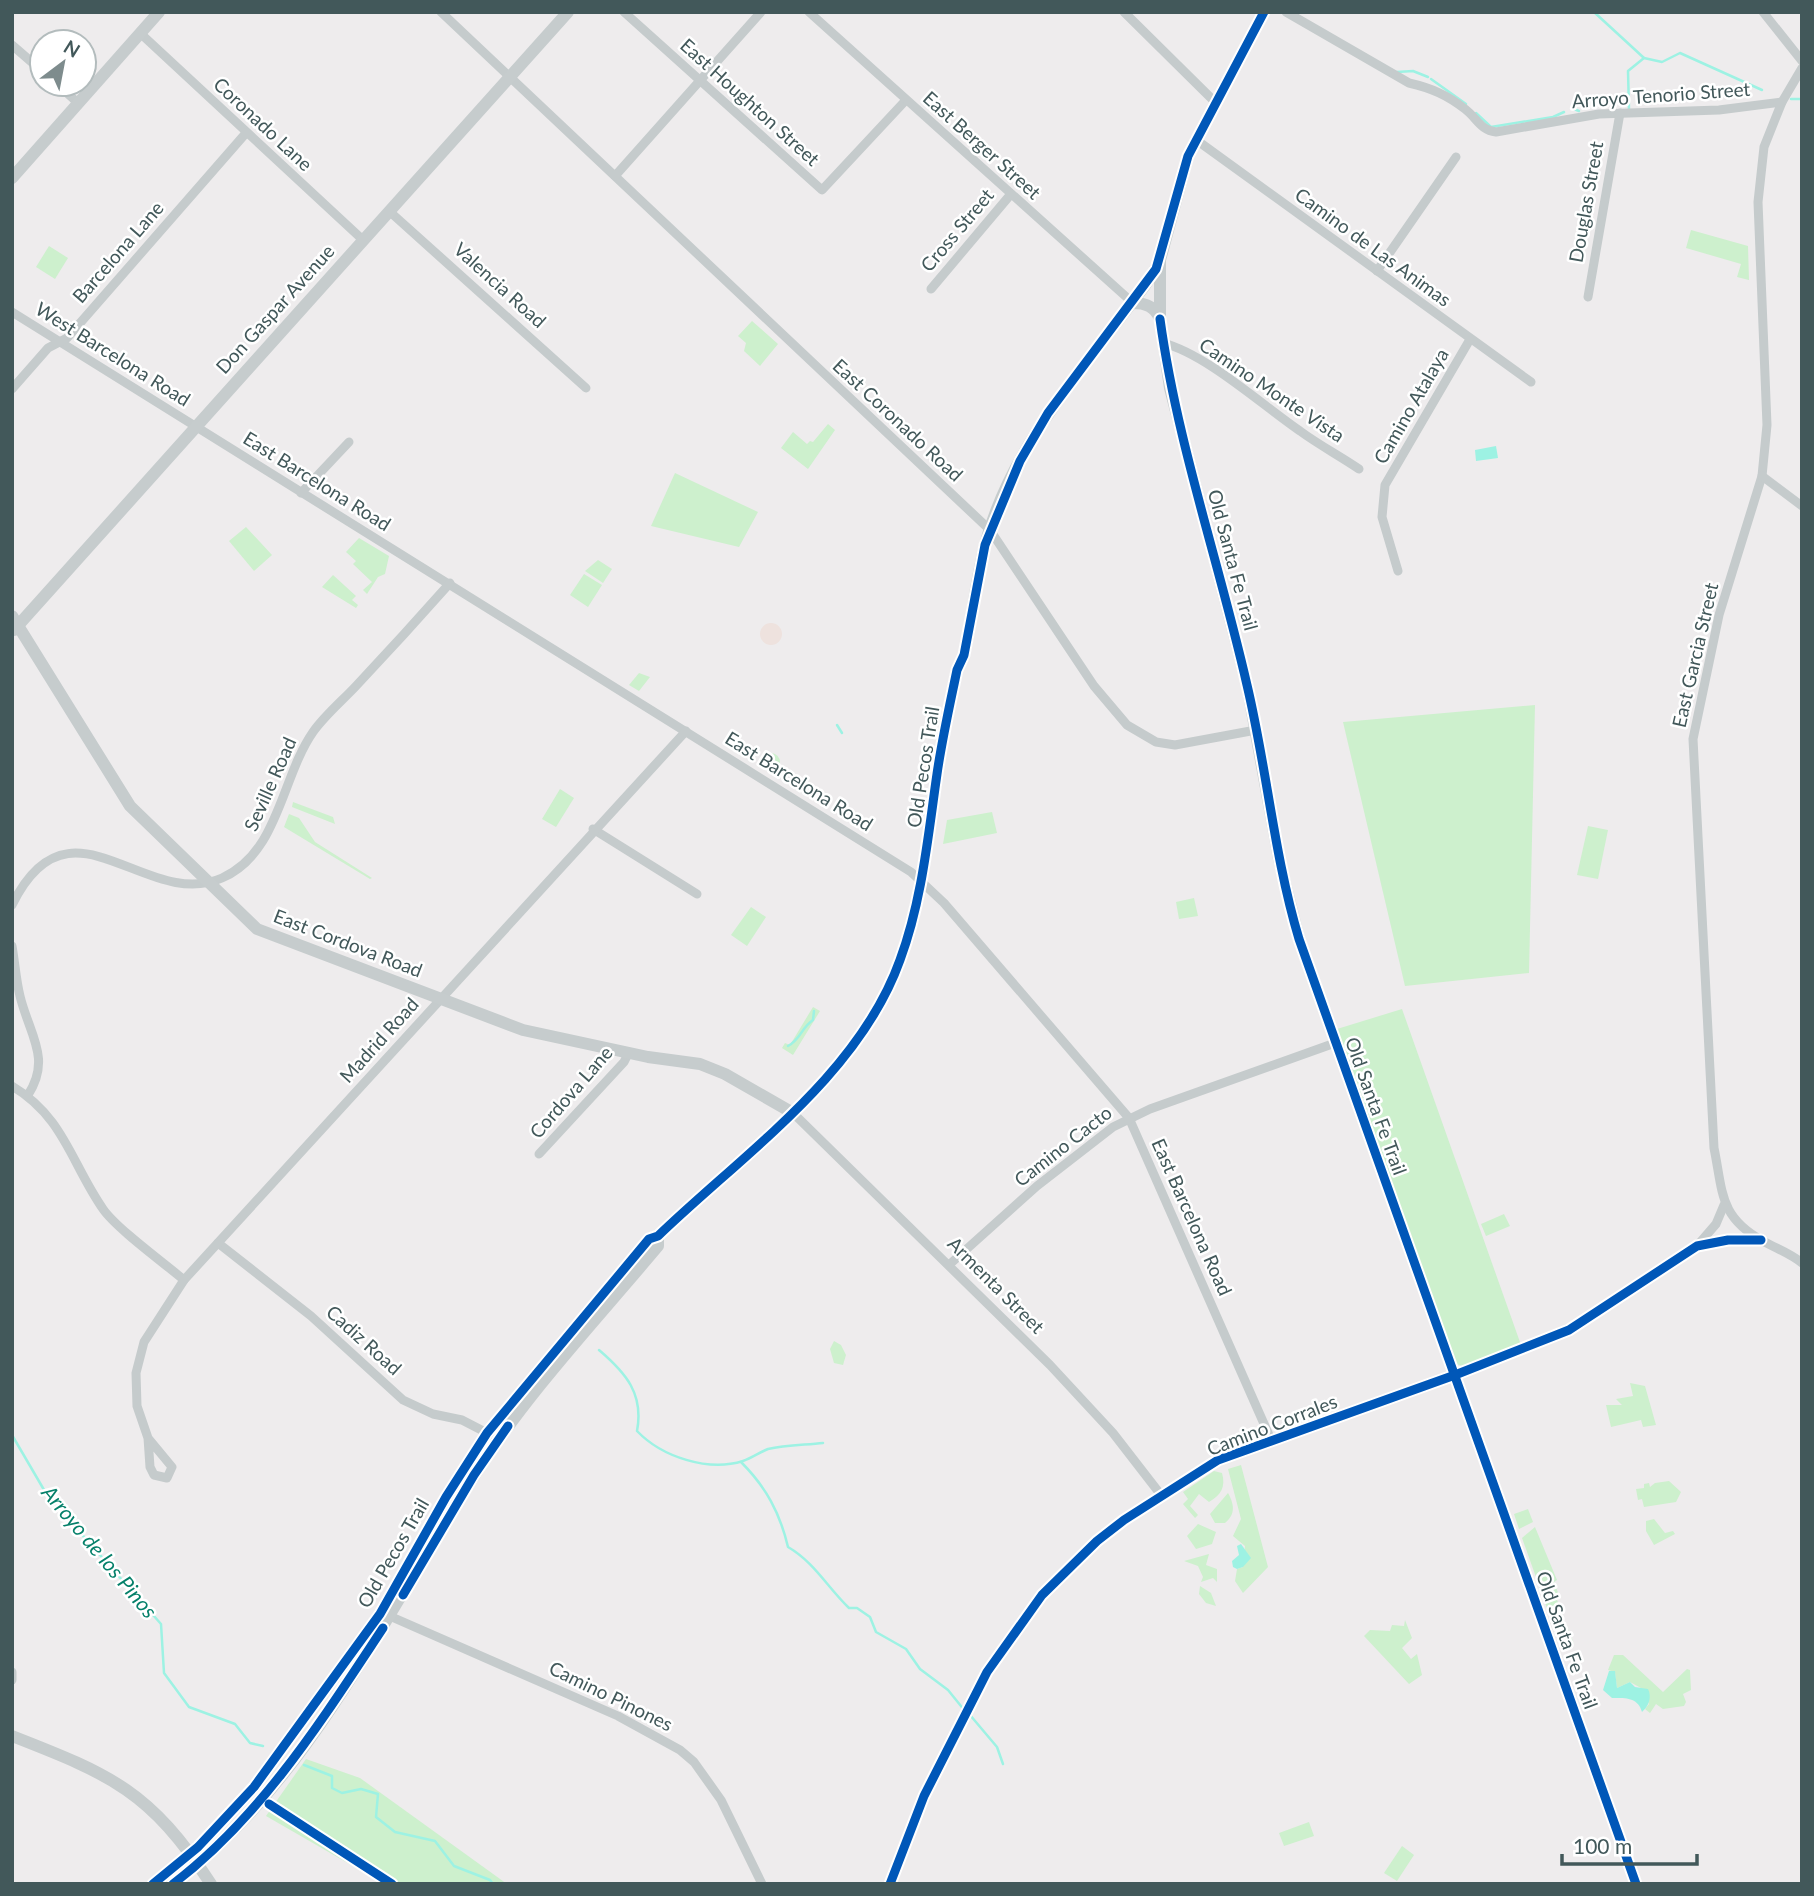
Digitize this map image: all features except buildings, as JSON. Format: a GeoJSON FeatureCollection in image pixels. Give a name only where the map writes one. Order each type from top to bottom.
{"type":"FeatureCollection","features":[{"type":"Feature","properties":{"kind":"street","name":"East Coronado Road"},"geometry":{"type":"LineString","coordinates":[[441,12],[990,530],[1094,686],[1111,708],[1140,735],[1175,745],[1256,730]]}},
{"type":"Feature","properties":{"kind":"street","name":"Don Gaspar Avenue"},"geometry":{"type":"LineString","coordinates":[[14,624],[568,12]]}},
{"type":"Feature","properties":{"kind":"street","name":"East Houghton Street"},"geometry":{"type":"LineString","coordinates":[[624,12],[822,190],[906,100]]}},
{"type":"Feature","properties":{"kind":"street"},"geometry":{"type":"LineString","coordinates":[[615,176],[761,12]]}},
{"type":"Feature","properties":{"kind":"street","name":"East Berger Street"},"geometry":{"type":"LineString","coordinates":[[808,12],[1133,303]]}},
{"type":"Feature","properties":{"kind":"street"},"geometry":{"type":"LineString","coordinates":[[1124,12],[1215,102]]}},
{"type":"Feature","properties":{"kind":"street","name":"Old Santa Fe Trail"},"geometry":{"type":"LineString","coordinates":[[1264,12],[1195,139],[1160,260],[1160,319],[1173,398],[1245,677],[1289,903],[1335,1043],[1636,1884]]}},
{"type":"Feature","properties":{"kind":"street","name":"Arroyo Tenorio Street"},"geometry":{"type":"LineString","coordinates":[[1286,12],[1409,83],[1431,87],[1449,97],[1486,130],[1496,132],[1599,114],[1719,110],[1782,102]]}},
{"type":"Feature","properties":{"kind":"street"},"geometry":{"type":"LineString","coordinates":[[1763,12],[1802,61]]}},
{"type":"Feature","properties":{"kind":"street"},"geometry":{"type":"LineString","coordinates":[[12,178],[155,14]]}},
{"type":"Feature","properties":{"kind":"street","name":"Coronado Lane"},"geometry":{"type":"LineString","coordinates":[[140,33],[363,240]]}},
{"type":"Feature","properties":{"kind":"street"},"geometry":{"type":"LineString","coordinates":[[12,45],[28,59]]}},
{"type":"Feature","properties":{"kind":"street","name":"East Garcia Street"},"geometry":{"type":"LineString","coordinates":[[1724,1205],[1714,1148],[1693,739],[1718,615],[1762,476],[1767,425],[1758,202],[1764,147],[1782,102],[1802,68]]}},
{"type":"Feature","properties":{"kind":"street"},"geometry":{"type":"LineString","coordinates":[[72,98],[78,103]]}},
{"type":"Feature","properties":{"kind":"street","name":"Douglas Street"},"geometry":{"type":"LineString","coordinates":[[1588,297],[1620,113]]}},
{"type":"Feature","properties":{"kind":"street","name":"Barcelona Lane"},"geometry":{"type":"LineString","coordinates":[[12,389],[48,348],[67,338],[246,133]]}},
{"type":"Feature","properties":{"kind":"street","name":"Camino de Las Animas"},"geometry":{"type":"LineString","coordinates":[[1195,139],[1469,341],[1531,382]]}},
{"type":"Feature","properties":{"kind":"street"},"geometry":{"type":"LineString","coordinates":[[1377,271],[1456,157]]}},
{"type":"Feature","properties":{"kind":"street","name":"Cross Street"},"geometry":{"type":"LineString","coordinates":[[931,289],[1011,194]]}},
{"type":"Feature","properties":{"kind":"street","name":"Valencia Road"},"geometry":{"type":"LineString","coordinates":[[389,211],[586,388]]}},
{"type":"Feature","properties":{"kind":"street","name":"Old Pecos Trail"},"geometry":{"type":"LineString","coordinates":[[173,1884],[254,1787],[386,1614],[446,1497],[638,1252],[649,1239],[658,1236],[793,1112],[859,1036],[895,972],[920,881],[957,670],[964,655],[990,530],[1020,460],[1045,419],[1133,303],[1160,260]]}},
{"type":"Feature","properties":{"kind":"street"},"geometry":{"type":"LineString","coordinates":[[1133,303],[1145,303],[1160,319]]}},
{"type":"Feature","properties":{"kind":"street","name":"West Barcelona Road"},"geometry":{"type":"LineString","coordinates":[[12,312],[194,426]]}},
{"type":"Feature","properties":{"kind":"street","name":"Camino Atalaya"},"geometry":{"type":"LineString","coordinates":[[1398,572],[1382,517],[1385,485],[1469,341]]}},
{"type":"Feature","properties":{"kind":"street","name":"Camino Monte Vista"},"geometry":{"type":"LineString","coordinates":[[1163,343],[1179,349],[1226,378],[1302,433],[1360,469]]}},
{"type":"Feature","properties":{"kind":"street","name":"East Barcelona Road"},"geometry":{"type":"LineString","coordinates":[[194,426],[911,872],[944,903],[1129,1118],[1272,1442]]}},
{"type":"Feature","properties":{"kind":"street"},"geometry":{"type":"LineString","coordinates":[[301,493],[349,442]]}},
{"type":"Feature","properties":{"kind":"street"},"geometry":{"type":"LineString","coordinates":[[1762,476],[1802,506]]}},
{"type":"Feature","properties":{"kind":"street","name":"Seville Road"},"geometry":{"type":"LineString","coordinates":[[12,905],[24,880],[53,857],[84,852],[173,882],[206,882],[223,878],[259,849],[311,734],[450,583]]}},
{"type":"Feature","properties":{"kind":"street","name":"East Cordova Road"},"geometry":{"type":"LineString","coordinates":[[14,624],[123,797],[147,826],[263,932],[537,1034],[714,1069],[793,1112]]}},
{"type":"Feature","properties":{"kind":"street","name":"Madrid Road"},"geometry":{"type":"LineString","coordinates":[[148,1438],[136,1390],[139,1357],[144,1342],[184,1280],[685,731]]}},
{"type":"Feature","properties":{"kind":"street"},"geometry":{"type":"LineString","coordinates":[[593,829],[698,894]]}},
{"type":"Feature","properties":{"kind":"street"},"geometry":{"type":"LineString","coordinates":[[12,946],[20,997],[40,1055],[38,1079],[28,1095]]}},
{"type":"Feature","properties":{"kind":"street","name":"Camino Cacto"},"geometry":{"type":"LineString","coordinates":[[950,1264],[1037,1186],[1113,1126],[1335,1043]]}},
{"type":"Feature","properties":{"kind":"street","name":"Cordova Lane"},"geometry":{"type":"LineString","coordinates":[[539,1154],[624,1062],[629,1052]]}},
{"type":"Feature","properties":{"kind":"street"},"geometry":{"type":"LineString","coordinates":[[12,1086],[44,1109],[61,1133],[104,1211],[184,1280]]}},
{"type":"Feature","properties":{"kind":"street","name":"Armenta Street"},"geometry":{"type":"LineString","coordinates":[[793,1112],[950,1264],[1091,1409],[1161,1495]]}},
{"type":"Feature","properties":{"kind":"street"},"geometry":{"type":"LineString","coordinates":[[1724,1205],[1741,1225],[1761,1240],[1791,1254],[1802,1263]]}},
{"type":"Feature","properties":{"kind":"street","name":"Camino Corrales"},"geometry":{"type":"LineString","coordinates":[[890,1884],[924,1796],[987,1672],[1042,1595],[1097,1541],[1161,1495],[1218,1460],[1455,1375],[1569,1330],[1697,1246],[1716,1224],[1724,1205]]}},
{"type":"Feature","properties":{"kind":"street","name":"Camino Corrales"},"geometry":{"type":"LineString","coordinates":[[1697,1246],[1728,1240],[1761,1240]]}},
{"type":"Feature","properties":{"kind":"street","name":"Cadiz Road"},"geometry":{"type":"LineString","coordinates":[[218,1243],[296,1303],[403,1399],[433,1414],[462,1420],[493,1436]]}},
{"type":"Feature","properties":{"kind":"street","name":"Camino Pinones"},"geometry":{"type":"LineString","coordinates":[[386,1614],[618,1716],[680,1750],[694,1762],[721,1800],[762,1884]]}},
{"type":"Feature","properties":{"kind":"street"},"geometry":{"type":"LineString","coordinates":[[12,1672],[12,1680]]}},
{"type":"Feature","properties":{"kind":"street"},"geometry":{"type":"LineString","coordinates":[[12,1736],[72,1759],[119,1782],[165,1822],[211,1884]]}},
{"type":"Feature","properties":{"kind":"street","name":"Old Pecos Trail"},"geometry":{"type":"LineString","coordinates":[[153,1884],[194,1860]]}},
{"type":"Feature","properties":{"kind":"shaded area"},"geometry":{"type":"Polygon","coordinates":[[[1691,230],[1748,246],[1749,280],[1737,277],[1741,264],[1686,248],[1691,230]]]}},
{"type":"Feature","properties":{"kind":"shaded area"},"geometry":{"type":"Polygon","coordinates":[[[49,246],[68,258],[55,279],[36,267],[49,246]]]}},
{"type":"Feature","properties":{"kind":"shaded area"},"geometry":{"type":"Polygon","coordinates":[[[752,321],[778,344],[760,366],[744,351],[746,343],[738,336],[752,321]]]}},
{"type":"Feature","properties":{"kind":"shaded area"},"geometry":{"type":"Polygon","coordinates":[[[828,424],[835,430],[808,469],[781,448],[793,432],[807,444],[813,442],[828,424]]]}},
{"type":"Feature","properties":{"kind":"shaded area"},"geometry":{"type":"Polygon","coordinates":[[[1496,446],[1498,458],[1476,461],[1475,450],[1496,446]]]}},
{"type":"Feature","properties":{"kind":"shaded area"},"geometry":{"type":"Polygon","coordinates":[[[675,473],[758,512],[739,547],[651,526],[675,473]]]}},
{"type":"Feature","properties":{"kind":"shaded area"},"geometry":{"type":"Polygon","coordinates":[[[246,527],[272,555],[254,571],[229,541],[246,527]]]}},
{"type":"Feature","properties":{"kind":"shaded area"},"geometry":{"type":"Polygon","coordinates":[[[359,538],[389,556],[385,574],[378,577],[367,594],[363,590],[372,582],[353,564],[356,561],[346,552],[359,538]]]}},
{"type":"Feature","properties":{"kind":"shaded area"},"geometry":{"type":"Polygon","coordinates":[[[598,560],[612,569],[603,583],[585,571],[598,560]]]}},
{"type":"Feature","properties":{"kind":"shaded area"},"geometry":{"type":"Polygon","coordinates":[[[584,574],[602,585],[588,607],[570,595],[584,574]]]}},
{"type":"Feature","properties":{"kind":"shaded area"},"geometry":{"type":"Polygon","coordinates":[[[333,575],[356,596],[352,600],[358,605],[356,608],[322,587],[333,575]]]}},
{"type":"Feature","properties":{"kind":"shaded area"},"geometry":{"type":"Polygon","coordinates":[[[639,673],[650,677],[639,691],[629,685],[639,673]]]}},
{"type":"Feature","properties":{"kind":"shaded area"},"geometry":{"type":"Polygon","coordinates":[[[1535,705],[1529,973],[1405,986],[1343,722],[1535,705]]]}},
{"type":"Feature","properties":{"kind":"shaded area"},"geometry":{"type":"Polygon","coordinates":[[[771,753],[777,756],[780,762],[777,768],[771,771],[765,768],[762,762],[765,756],[771,753]]]}},
{"type":"Feature","properties":{"kind":"shaded area"},"geometry":{"type":"Polygon","coordinates":[[[560,789],[574,798],[556,827],[542,819],[560,789]]]}},
{"type":"Feature","properties":{"kind":"shaded area"},"geometry":{"type":"Polygon","coordinates":[[[293,802],[333,817],[335,824],[292,807],[293,802]]]}},
{"type":"Feature","properties":{"kind":"shaded area"},"geometry":{"type":"Polygon","coordinates":[[[992,812],[997,833],[943,844],[947,820],[992,812]]]}},
{"type":"Feature","properties":{"kind":"shaded area"},"geometry":{"type":"Polygon","coordinates":[[[289,814],[299,818],[315,842],[372,878],[284,827],[289,814]]]}},
{"type":"Feature","properties":{"kind":"shaded area"},"geometry":{"type":"Polygon","coordinates":[[[1588,826],[1608,830],[1598,879],[1577,875],[1588,826]]]}},
{"type":"Feature","properties":{"kind":"shaded area"},"geometry":{"type":"Polygon","coordinates":[[[1194,898],[1198,916],[1179,919],[1176,902],[1194,898]]]}},
{"type":"Feature","properties":{"kind":"shaded area"},"geometry":{"type":"Polygon","coordinates":[[[751,907],[766,917],[747,946],[731,935],[751,907]]]}},
{"type":"Feature","properties":{"kind":"shaded area"},"geometry":{"type":"Polygon","coordinates":[[[813,1007],[820,1011],[793,1055],[782,1048],[785,1043],[790,1045],[813,1007]]]}},
{"type":"Feature","properties":{"kind":"shaded area"},"geometry":{"type":"Polygon","coordinates":[[[1402,1009],[1521,1345],[1465,1367],[1456,1364],[1337,1029],[1402,1009]]]}},
{"type":"Feature","properties":{"kind":"shaded area"},"geometry":{"type":"Polygon","coordinates":[[[1504,1214],[1510,1226],[1486,1236],[1481,1224],[1504,1214]]]}},
{"type":"Feature","properties":{"kind":"shaded area"},"geometry":{"type":"Polygon","coordinates":[[[834,1341],[841,1345],[846,1355],[843,1365],[834,1363],[830,1349],[834,1341]]]}},
{"type":"Feature","properties":{"kind":"shaded area"},"geometry":{"type":"Polygon","coordinates":[[[1630,1383],[1645,1386],[1656,1425],[1643,1427],[1641,1420],[1611,1427],[1606,1405],[1622,1405],[1616,1399],[1633,1396],[1630,1383]]]}},
{"type":"Feature","properties":{"kind":"shaded area"},"geometry":{"type":"Polygon","coordinates":[[[1241,1465],[1268,1567],[1243,1593],[1235,1581],[1237,1569],[1243,1567],[1245,1546],[1233,1536],[1241,1519],[1228,1469],[1241,1465]]]}},
{"type":"Feature","properties":{"kind":"shaded area"},"geometry":{"type":"Polygon","coordinates":[[[1214,1471],[1222,1473],[1222,1490],[1209,1502],[1199,1494],[1190,1506],[1198,1515],[1195,1518],[1183,1504],[1188,1499],[1183,1492],[1214,1471]]]}},
{"type":"Feature","properties":{"kind":"shaded area"},"geometry":{"type":"Polygon","coordinates":[[[1669,1481],[1681,1492],[1676,1502],[1644,1507],[1642,1499],[1638,1500],[1636,1489],[1644,1488],[1644,1484],[1649,1483],[1650,1487],[1655,1483],[1669,1481]]]}},
{"type":"Feature","properties":{"kind":"shaded area"},"geometry":{"type":"Polygon","coordinates":[[[1228,1493],[1233,1505],[1231,1516],[1225,1523],[1215,1523],[1210,1514],[1228,1493]]]}},
{"type":"Feature","properties":{"kind":"shaded area"},"geometry":{"type":"Polygon","coordinates":[[[1528,1509],[1533,1522],[1519,1529],[1514,1514],[1528,1509]]]}},
{"type":"Feature","properties":{"kind":"shaded area"},"geometry":{"type":"Polygon","coordinates":[[[1654,1519],[1665,1533],[1673,1531],[1675,1534],[1654,1545],[1646,1531],[1646,1521],[1654,1519]]]}},
{"type":"Feature","properties":{"kind":"shaded area"},"geometry":{"type":"Polygon","coordinates":[[[1198,1524],[1216,1532],[1212,1544],[1196,1549],[1187,1536],[1198,1524]]]}},
{"type":"Feature","properties":{"kind":"shaded area"},"geometry":{"type":"Polygon","coordinates":[[[1535,1527],[1557,1580],[1554,1582],[1560,1598],[1557,1600],[1564,1618],[1552,1622],[1522,1538],[1535,1527]]]}},
{"type":"Feature","properties":{"kind":"shaded area"},"geometry":{"type":"Polygon","coordinates":[[[1241,1544],[1251,1558],[1243,1567],[1237,1569],[1233,1567],[1232,1561],[1239,1555],[1237,1546],[1241,1544]]]}},
{"type":"Feature","properties":{"kind":"shaded area"},"geometry":{"type":"Polygon","coordinates":[[[1209,1554],[1206,1565],[1217,1569],[1217,1582],[1213,1578],[1201,1582],[1203,1577],[1198,1566],[1184,1561],[1209,1554]]]}},
{"type":"Feature","properties":{"kind":"shaded area"},"geometry":{"type":"Polygon","coordinates":[[[1200,1586],[1211,1593],[1216,1606],[1206,1603],[1199,1594],[1200,1586]]]}},
{"type":"Feature","properties":{"kind":"shaded area"},"geometry":{"type":"Polygon","coordinates":[[[1405,1620],[1412,1638],[1402,1648],[1411,1659],[1417,1654],[1422,1675],[1409,1684],[1364,1636],[1370,1630],[1390,1631],[1392,1625],[1404,1626],[1405,1620]]]}},
{"type":"Feature","properties":{"kind":"shaded area"},"geometry":{"type":"Polygon","coordinates":[[[1567,1626],[1574,1644],[1562,1649],[1555,1630],[1567,1626]]]}},
{"type":"Feature","properties":{"kind":"shaded area"},"geometry":{"type":"Polygon","coordinates":[[[1614,1655],[1623,1655],[1663,1692],[1687,1669],[1690,1670],[1691,1690],[1683,1694],[1686,1702],[1684,1706],[1663,1709],[1656,1704],[1650,1713],[1645,1709],[1649,1704],[1641,1688],[1630,1682],[1617,1688],[1615,1672],[1608,1670],[1614,1655]]]}},
{"type":"Feature","properties":{"kind":"shaded area"},"geometry":{"type":"Polygon","coordinates":[[[1609,1671],[1615,1671],[1617,1688],[1630,1682],[1635,1687],[1648,1689],[1649,1701],[1642,1712],[1634,1701],[1612,1698],[1603,1690],[1609,1671]]]}},
{"type":"Feature","properties":{"kind":"shaded area"},"geometry":{"type":"Polygon","coordinates":[[[306,1759],[360,1778],[507,1884],[384,1884],[266,1816],[306,1759]]]}},
{"type":"Feature","properties":{"kind":"shaded area"},"geometry":{"type":"Polygon","coordinates":[[[1309,1822],[1314,1836],[1284,1846],[1279,1833],[1309,1822]]]}},
{"type":"Feature","properties":{"kind":"shaded area"},"geometry":{"type":"Polygon","coordinates":[[[1402,1846],[1414,1855],[1397,1881],[1384,1873],[1402,1846]]]}},
{"type":"Feature","properties":{"kind":"sand"},"geometry":{"type":"Polygon","coordinates":[[[771,623],[779,626],[782,634],[779,642],[771,645],[763,642],[760,634],[763,626],[771,623]]]}},
{"type":"Feature","properties":{"kind":"waterway"},"geometry":{"type":"LineString","coordinates":[[1594,12],[1644,58]]}},
{"type":"Feature","properties":{"kind":"waterway"},"geometry":{"type":"LineString","coordinates":[[1629,110],[1628,71],[1644,58],[1662,62],[1680,53],[1762,90]]}},
{"type":"Feature","properties":{"kind":"waterway"},"geometry":{"type":"LineString","coordinates":[[1397,72],[1413,71],[1428,77]]}},
{"type":"Feature","properties":{"kind":"waterway"},"geometry":{"type":"LineString","coordinates":[[1431,79],[1466,104]]}},
{"type":"Feature","properties":{"kind":"waterway"},"geometry":{"type":"LineString","coordinates":[[1791,99],[1802,99]]}},
{"type":"Feature","properties":{"kind":"waterway"},"geometry":{"type":"LineString","coordinates":[[1574,109],[1579,111]]}},
{"type":"Feature","properties":{"kind":"waterway"},"geometry":{"type":"LineString","coordinates":[[1476,113],[1491,127],[1553,117],[1564,112]]}},
{"type":"Feature","properties":{"kind":"waterway"},"geometry":{"type":"LineString","coordinates":[[837,725],[842,733]]}},
{"type":"Feature","properties":{"kind":"waterway"},"geometry":{"type":"LineString","coordinates":[[788,1046],[813,1020],[814,1011]]}},
{"type":"Feature","properties":{"kind":"waterway"},"geometry":{"type":"LineString","coordinates":[[599,1350],[631,1385],[638,1406],[637,1431],[672,1455],[701,1463],[729,1464],[746,1460],[768,1449],[823,1443]]}},
{"type":"Feature","properties":{"kind":"waterway","name":"Arroyo de los Pinos"},"geometry":{"type":"LineString","coordinates":[[12,1435],[47,1495],[161,1624],[164,1673],[189,1707],[235,1724],[250,1743],[263,1746]]}},
{"type":"Feature","properties":{"kind":"waterway"},"geometry":{"type":"LineString","coordinates":[[741,1462],[771,1501],[788,1547],[813,1568],[849,1608],[857,1608],[870,1617],[876,1632],[906,1649],[920,1669],[948,1690],[965,1711]]}},
{"type":"Feature","properties":{"kind":"waterway"},"geometry":{"type":"LineString","coordinates":[[970,1715],[997,1747],[1003,1764]]}},
{"type":"Feature","properties":{"kind":"waterway","name":"Arroyo de los Pinos"},"geometry":{"type":"LineString","coordinates":[[304,1765],[332,1776],[332,1788],[342,1793],[361,1789],[378,1794],[376,1817],[395,1832],[435,1841],[454,1866],[490,1880],[493,1884]]}},
{"type":"Feature","properties":{"kind":"cycle path"},"geometry":{"type":"LineString","coordinates":[[153,1884],[198,1847],[254,1787],[380,1614],[446,1497],[487,1433],[649,1239],[658,1236],[796,1110],[857,1040],[881,1002],[900,960],[914,915],[944,735],[957,670],[964,655],[985,545],[1020,461],[1048,413],[1156,269],[1188,156],[1264,12]]}},
{"type":"Feature","properties":{"kind":"cycle path"},"geometry":{"type":"LineString","coordinates":[[1160,319],[1177,411],[1247,685],[1283,876],[1299,939],[1636,1884]]}},
{"type":"Feature","properties":{"kind":"cycle path"},"geometry":{"type":"LineString","coordinates":[[890,1884],[924,1796],[987,1672],[1042,1595],[1097,1541],[1124,1520],[1218,1460],[1455,1375],[1569,1330],[1697,1246],[1728,1240],[1761,1240]]}},
{"type":"Feature","properties":{"kind":"cycle path"},"geometry":{"type":"LineString","coordinates":[[403,1595],[474,1475],[508,1426]]}},
{"type":"Feature","properties":{"kind":"cycle path"},"geometry":{"type":"LineString","coordinates":[[173,1884],[235,1828],[262,1797],[313,1732],[383,1628]]}},
{"type":"Feature","properties":{"kind":"cycle path"},"geometry":{"type":"LineString","coordinates":[[269,1804],[392,1884]]}}]}
